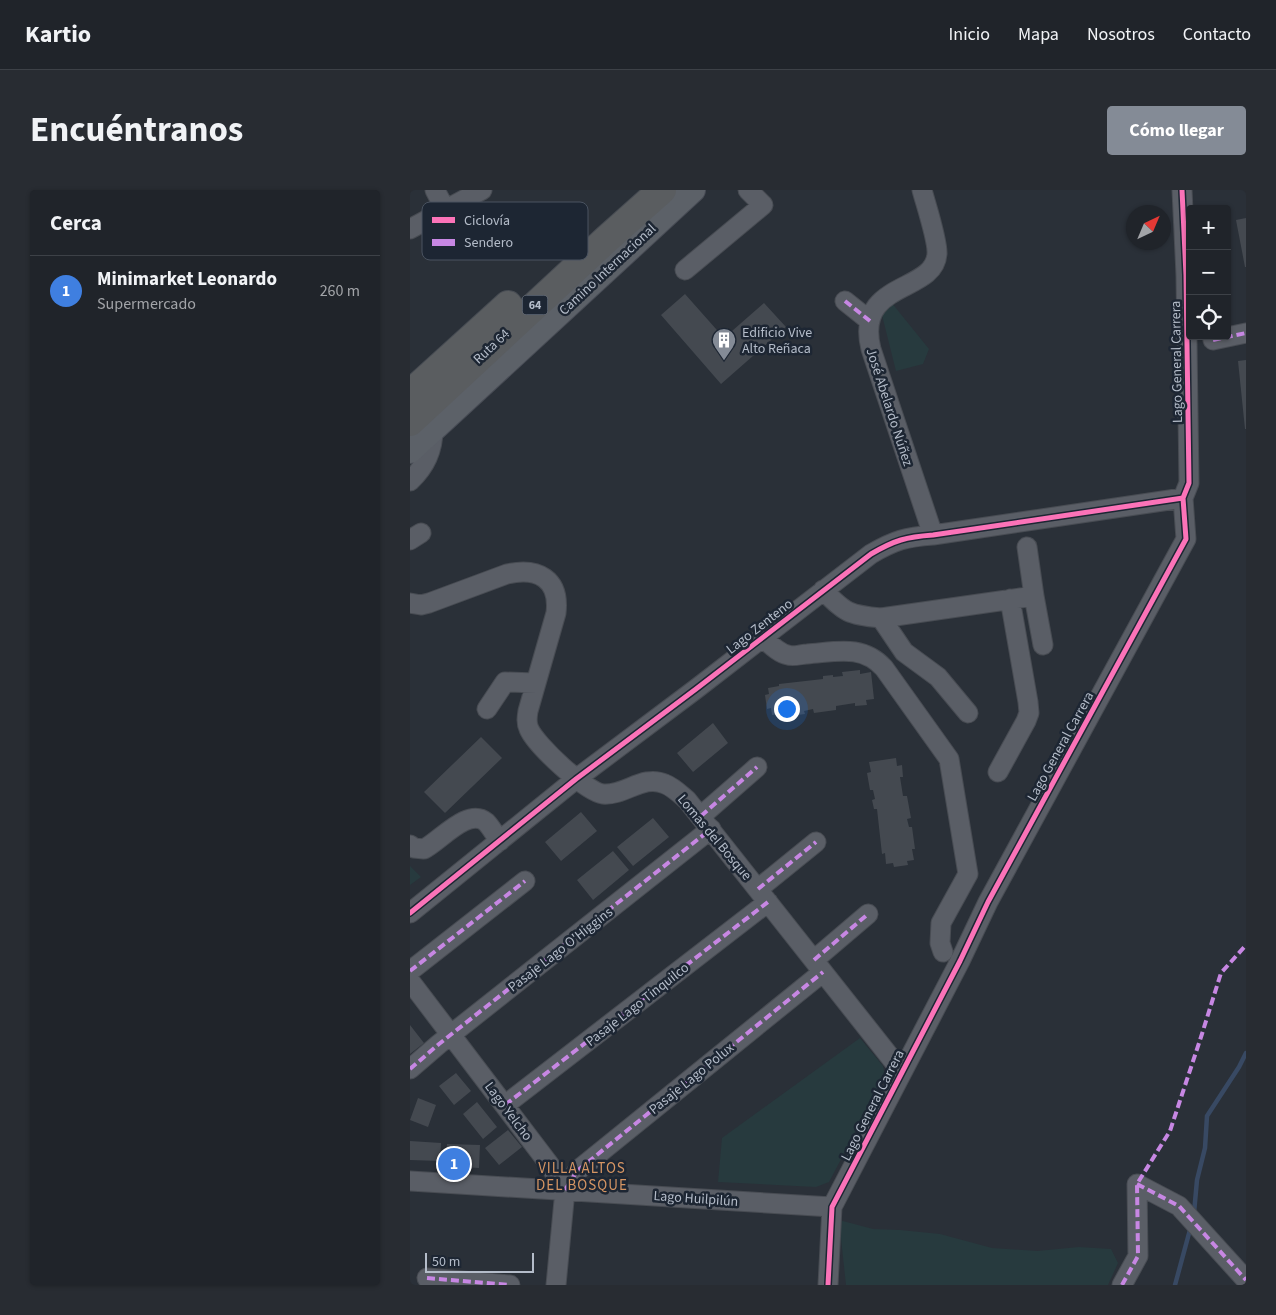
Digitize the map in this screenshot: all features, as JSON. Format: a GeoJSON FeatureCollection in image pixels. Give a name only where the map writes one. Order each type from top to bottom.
{"type":"FeatureCollection","features":[{"type":"Feature","properties":{"kind":"highway","name":"Ruta 64"},"geometry":{"type":"LineString","coordinates":[[588,233],[635,190]]}},
{"type":"Feature","properties":{"kind":"highway","name":"Ruta 64"},"geometry":{"type":"LineString","coordinates":[[588,257],[662,190]]}},
{"type":"Feature","properties":{"kind":"highway","name":"Ruta 64"},"geometry":{"type":"LineString","coordinates":[[410,394],[558,260]]}},
{"type":"Feature","properties":{"kind":"highway","name":"Ruta 64"},"geometry":{"type":"LineString","coordinates":[[422,426],[585,260]]}},
{"type":"Feature","properties":{"kind":"main road","name":"Camino Internacional"},"geometry":{"type":"LineString","coordinates":[[410,451],[422,426],[693,190]]}},
{"type":"Feature","properties":{"kind":"street"},"geometry":{"type":"LineString","coordinates":[[435,190],[441,202]]}},
{"type":"Feature","properties":{"kind":"street"},"geometry":{"type":"LineString","coordinates":[[459,202],[482,190]]}},
{"type":"Feature","properties":{"kind":"street"},"geometry":{"type":"LineString","coordinates":[[684,270],[763,205],[748,190]]}},
{"type":"Feature","properties":{"kind":"street"},"geometry":{"type":"LineString","coordinates":[[845,301],[870,321],[881,301],[926,274],[936,260],[937,248],[922,190]]}},
{"type":"Feature","properties":{"kind":"street","name":"Lago General Carrera"},"geometry":{"type":"LineString","coordinates":[[828,1285],[832,1207],[902,1072],[950,956],[988,902],[1186,539],[1183,498],[1189,483],[1186,274],[1182,190]]}},
{"type":"Feature","properties":{"kind":"street"},"geometry":{"type":"LineString","coordinates":[[410,230],[422,223]]}},
{"type":"Feature","properties":{"kind":"street","name":"José Abelardo Núñez"},"geometry":{"type":"LineString","coordinates":[[870,321],[868,340],[933,535]]}},
{"type":"Feature","properties":{"kind":"street"},"geometry":{"type":"LineString","coordinates":[[1231,336],[1246,333]]}},
{"type":"Feature","properties":{"kind":"street"},"geometry":{"type":"LineString","coordinates":[[410,481],[418,474],[427,459],[433,443],[422,426]]}},
{"type":"Feature","properties":{"kind":"street","name":"Lago Zenteno"},"geometry":{"type":"LineString","coordinates":[[410,913],[576,779],[823,590],[871,554],[890,543],[906,537],[933,535],[1183,498]]}},
{"type":"Feature","properties":{"kind":"street"},"geometry":{"type":"LineString","coordinates":[[1027,547],[1043,645]]}},
{"type":"Feature","properties":{"kind":"street","name":"Lomas del Bosque"},"geometry":{"type":"LineString","coordinates":[[410,603],[421,605],[429,603],[520,571],[532,572],[549,582],[557,600],[556,613],[528,711],[526,722],[529,730],[576,779],[588,788],[601,794],[612,794],[653,781],[665,783],[687,800],[902,1072]]}},
{"type":"Feature","properties":{"kind":"street"},"geometry":{"type":"LineString","coordinates":[[823,590],[844,610],[856,615],[881,618],[1034,596]]}},
{"type":"Feature","properties":{"kind":"street"},"geometry":{"type":"LineString","coordinates":[[998,772],[1029,713],[1010,599]]}},
{"type":"Feature","properties":{"kind":"street"},"geometry":{"type":"LineString","coordinates":[[881,618],[904,652],[938,677],[968,713]]}},
{"type":"Feature","properties":{"kind":"street"},"geometry":{"type":"LineString","coordinates":[[762,637],[788,656],[851,650],[867,654],[876,659],[949,759],[968,874],[941,923],[940,943],[950,956]]}},
{"type":"Feature","properties":{"kind":"street"},"geometry":{"type":"LineString","coordinates":[[487,709],[505,682],[536,682]]}},
{"type":"Feature","properties":{"kind":"street","name":"Pasaje Lago O'Higgins"},"geometry":{"type":"LineString","coordinates":[[410,1069],[706,823],[757,767]]}},
{"type":"Feature","properties":{"kind":"street"},"geometry":{"type":"LineString","coordinates":[[410,845],[414,848],[424,849],[466,819],[475,817],[487,823],[500,841]]}},
{"type":"Feature","properties":{"kind":"street","name":"Pasaje Lago Tinquilco"},"geometry":{"type":"LineString","coordinates":[[505,1105],[763,895],[816,842]]}},
{"type":"Feature","properties":{"kind":"street"},"geometry":{"type":"LineString","coordinates":[[411,981],[525,881]]}},
{"type":"Feature","properties":{"kind":"street","name":"Pasaje Lago Polux"},"geometry":{"type":"LineString","coordinates":[[565,1190],[577,1171],[818,966],[868,914]]}},
{"type":"Feature","properties":{"kind":"street","name":"Lago Yelcho"},"geometry":{"type":"LineString","coordinates":[[411,981],[450,1036],[549,1164],[565,1190]]}},
{"type":"Feature","properties":{"kind":"street","name":"Lago Huilpilún"},"geometry":{"type":"LineString","coordinates":[[410,1181],[832,1207]]}},
{"type":"Feature","properties":{"kind":"street"},"geometry":{"type":"LineString","coordinates":[[1122,1285],[1138,1256],[1137,1184],[1179,1206],[1246,1280],[1241,1285]]}},
{"type":"Feature","properties":{"kind":"street"},"geometry":{"type":"LineString","coordinates":[[556,1285],[565,1190]]}},
{"type":"Feature","properties":{"kind":"street"},"geometry":{"type":"LineString","coordinates":[[427,1278],[510,1285]]}},
{"type":"Feature","properties":{"kind":"green space"},"geometry":{"type":"Polygon","coordinates":[[[891,302],[929,349],[923,364],[896,371],[882,315],[891,302]]]}},
{"type":"Feature","properties":{"kind":"green space"},"geometry":{"type":"Polygon","coordinates":[[[410,866],[421,877],[410,885],[410,866]]]}},
{"type":"Feature","properties":{"kind":"green space"},"geometry":{"type":"Polygon","coordinates":[[[860,1038],[883,1066],[885,1076],[829,1182],[816,1187],[718,1182],[722,1138],[860,1038]]]}},
{"type":"Feature","properties":{"kind":"green space"},"geometry":{"type":"Polygon","coordinates":[[[839,1220],[873,1229],[940,1234],[992,1248],[1037,1251],[1079,1247],[1111,1249],[1118,1263],[1108,1285],[846,1285],[839,1220]]]}},
{"type":"Feature","properties":{"kind":"building"},"geometry":{"type":"Polygon","coordinates":[[[1246,218],[1246,267],[1245,267],[1236,220],[1246,218]]]}},
{"type":"Feature","properties":{"kind":"building","name":"Edificio Vive Alto Reñaca"},"geometry":{"type":"Polygon","coordinates":[[[685,294],[724,338],[764,303],[786,327],[721,384],[661,315],[685,294]]]}},
{"type":"Feature","properties":{"kind":"building"},"geometry":{"type":"Polygon","coordinates":[[[1246,360],[1246,429],[1245,429],[1238,361],[1246,360]]]}},
{"type":"Feature","properties":{"kind":"building"},"geometry":{"type":"Polygon","coordinates":[[[860,670],[860,674],[871,672],[874,699],[866,700],[867,705],[855,706],[855,703],[836,706],[836,710],[814,713],[813,709],[804,711],[805,714],[783,717],[783,714],[772,715],[771,708],[767,709],[765,695],[769,694],[768,688],[779,686],[779,684],[823,679],[823,676],[843,676],[842,672],[860,670]]]}},
{"type":"Feature","properties":{"kind":"building"},"geometry":{"type":"Polygon","coordinates":[[[713,723],[728,743],[693,772],[677,753],[713,723]]]}},
{"type":"Feature","properties":{"kind":"building"},"geometry":{"type":"Polygon","coordinates":[[[481,737],[502,758],[445,813],[424,792],[481,737]]]}},
{"type":"Feature","properties":{"kind":"building"},"geometry":{"type":"Polygon","coordinates":[[[896,758],[897,766],[902,765],[903,777],[900,777],[903,796],[907,796],[911,818],[907,819],[909,827],[912,827],[915,849],[912,849],[914,860],[907,861],[908,865],[894,867],[893,863],[886,864],[885,853],[882,854],[877,809],[874,809],[872,800],[875,799],[873,790],[870,790],[867,773],[871,772],[869,762],[896,758]]]}},
{"type":"Feature","properties":{"kind":"building"},"geometry":{"type":"Polygon","coordinates":[[[581,812],[597,831],[561,861],[545,842],[581,812]]]}},
{"type":"Feature","properties":{"kind":"building"},"geometry":{"type":"Polygon","coordinates":[[[653,818],[669,837],[633,866],[617,847],[653,818]]]}},
{"type":"Feature","properties":{"kind":"building"},"geometry":{"type":"Polygon","coordinates":[[[613,851],[629,870],[593,900],[577,880],[613,851]]]}},
{"type":"Feature","properties":{"kind":"building"},"geometry":{"type":"Polygon","coordinates":[[[410,1025],[424,1043],[410,1054],[410,1025]]]}},
{"type":"Feature","properties":{"kind":"building"},"geometry":{"type":"Polygon","coordinates":[[[456,1073],[471,1091],[454,1105],[439,1086],[456,1073]]]}},
{"type":"Feature","properties":{"kind":"building"},"geometry":{"type":"Polygon","coordinates":[[[418,1098],[436,1105],[428,1127],[410,1120],[418,1098]]]}},
{"type":"Feature","properties":{"kind":"building"},"geometry":{"type":"Polygon","coordinates":[[[477,1102],[497,1127],[483,1139],[463,1114],[477,1102]]]}},
{"type":"Feature","properties":{"kind":"building"},"geometry":{"type":"Polygon","coordinates":[[[508,1130],[522,1147],[499,1165],[485,1148],[508,1130]]]}},
{"type":"Feature","properties":{"kind":"building"},"geometry":{"type":"Polygon","coordinates":[[[410,1141],[441,1143],[440,1161],[410,1160],[410,1141]]]}},
{"type":"Feature","properties":{"kind":"building"},"geometry":{"type":"Polygon","coordinates":[[[447,1144],[480,1145],[479,1168],[446,1166],[447,1144]]]}},
{"type":"Feature","properties":{"kind":"waterway"},"geometry":{"type":"LineString","coordinates":[[1194,1213],[1197,1180],[1205,1148],[1207,1116],[1246,1053]]}},
{"type":"Feature","properties":{"kind":"waterway"},"geometry":{"type":"LineString","coordinates":[[1175,1285],[1191,1226]]}},
{"type":"Feature","properties":{"kind":"marked path"},"geometry":{"type":"LineString","coordinates":[[845,301],[870,321]]}},
{"type":"Feature","properties":{"kind":"marked path"},"geometry":{"type":"LineString","coordinates":[[1231,336],[1246,333]]}},
{"type":"Feature","properties":{"kind":"marked path"},"geometry":{"type":"LineString","coordinates":[[701,816],[757,767]]}},
{"type":"Feature","properties":{"kind":"marked path"},"geometry":{"type":"LineString","coordinates":[[410,1069],[711,829]]}},
{"type":"Feature","properties":{"kind":"marked path"},"geometry":{"type":"LineString","coordinates":[[758,889],[816,842]]}},
{"type":"Feature","properties":{"kind":"marked path"},"geometry":{"type":"LineString","coordinates":[[410,971],[525,881]]}},
{"type":"Feature","properties":{"kind":"marked path"},"geometry":{"type":"LineString","coordinates":[[505,1105],[768,902]]}},
{"type":"Feature","properties":{"kind":"marked path"},"geometry":{"type":"LineString","coordinates":[[814,960],[868,914]]}},
{"type":"Feature","properties":{"kind":"marked path"},"geometry":{"type":"LineString","coordinates":[[1122,1285],[1138,1256],[1137,1184],[1170,1131],[1221,973],[1246,945]]}},
{"type":"Feature","properties":{"kind":"marked path"},"geometry":{"type":"LineString","coordinates":[[565,1190],[577,1171],[823,972]]}},
{"type":"Feature","properties":{"kind":"marked path"},"geometry":{"type":"LineString","coordinates":[[1137,1184],[1179,1206],[1246,1280]]}},
{"type":"Feature","properties":{"kind":"marked path"},"geometry":{"type":"LineString","coordinates":[[427,1278],[510,1285]]}},
{"type":"Feature","properties":{"kind":"cycle path"},"geometry":{"type":"LineString","coordinates":[[828,1285],[832,1207],[960,961],[988,902],[1186,539],[1183,498],[1189,483],[1186,275],[1182,190]]}},
{"type":"Feature","properties":{"kind":"cycle path"},"geometry":{"type":"LineString","coordinates":[[410,913],[576,779],[879,549],[894,542],[915,537],[1183,498]]}},
{"type":"Feature","properties":{"kind":"place","name":"Edificio Vive Alto Reñaca"},"geometry":{"type":"Point","coordinates":[724,361]}},
{"type":"Feature","properties":{"kind":"place","name":"Minimarket Leonardo"},"geometry":{"type":"Point","coordinates":[454,1164]}},
{"type":"Feature","properties":{"kind":"district","name":"VILLA ALTOS DEL BOSQUE"},"geometry":{"type":"Point","coordinates":[582,1176]}}]}
